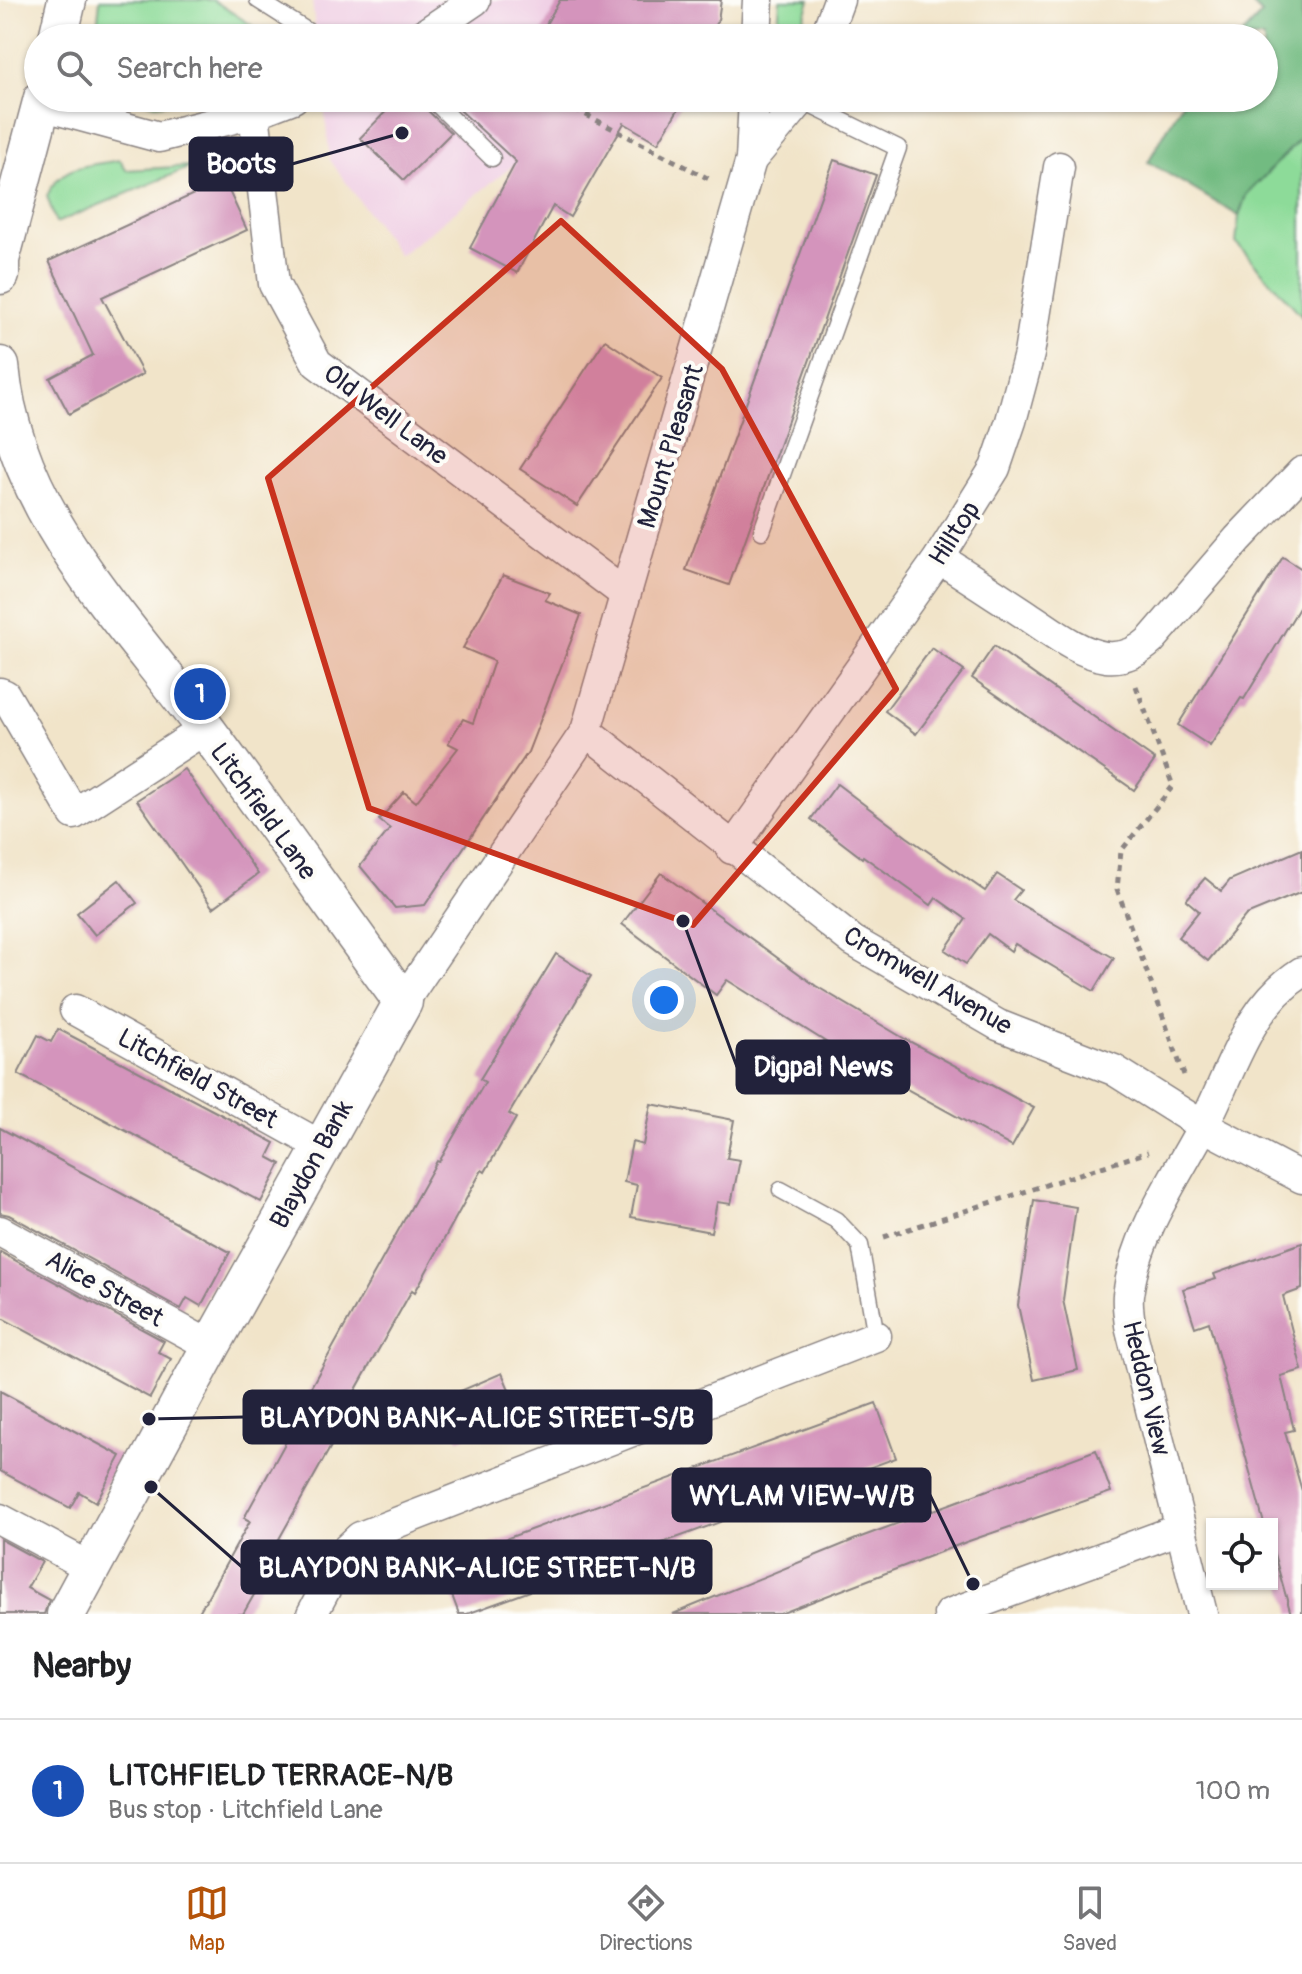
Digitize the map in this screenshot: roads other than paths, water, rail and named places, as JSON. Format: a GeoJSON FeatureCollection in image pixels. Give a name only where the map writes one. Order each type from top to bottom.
{"type":"FeatureCollection","features":[{"type":"Feature","properties":{"kind":"street"},"geometry":{"type":"LineString","coordinates":[[61,24],[67,0]]}},
{"type":"Feature","properties":{"kind":"street"},"geometry":{"type":"LineString","coordinates":[[440,24],[475,0]]}},
{"type":"Feature","properties":{"kind":"street"},"geometry":{"type":"LineString","coordinates":[[757,24],[758,0]]}},
{"type":"Feature","properties":{"kind":"street"},"geometry":{"type":"LineString","coordinates":[[830,24],[839,0]]}},
{"type":"Feature","properties":{"kind":"street"},"geometry":{"type":"LineString","coordinates":[[0,275],[0,260],[39,112]]}},
{"type":"Feature","properties":{"kind":"street"},"geometry":{"type":"LineString","coordinates":[[75,112],[159,137],[254,113]]}},
{"type":"Feature","properties":{"kind":"street"},"geometry":{"type":"LineString","coordinates":[[751,160],[753,112]]}},
{"type":"Feature","properties":{"kind":"street"},"geometry":{"type":"LineString","coordinates":[[751,160],[791,112]]}},
{"type":"Feature","properties":{"kind":"street","name":"Old Well Lane"},"geometry":{"type":"LineString","coordinates":[[254,113],[274,284],[317,363],[625,594]]}},
{"type":"Feature","properties":{"kind":"street","name":"Mount Pleasant"},"geometry":{"type":"LineString","coordinates":[[586,731],[751,160]]}},
{"type":"Feature","properties":{"kind":"street","name":"Hilltop"},"geometry":{"type":"LineString","coordinates":[[732,849],[939,558],[995,468],[1029,354],[1059,167]]}},
{"type":"Feature","properties":{"kind":"street","name":"Litchfield Lane"},"geometry":{"type":"LineString","coordinates":[[0,366],[3,402],[22,456],[56,531],[90,582],[205,729],[403,1002]]}},
{"type":"Feature","properties":{"kind":"street"},"geometry":{"type":"LineString","coordinates":[[939,558],[1087,652],[1107,657],[1124,656],[1139,652],[1151,640],[1238,539],[1300,477]]}},
{"type":"Feature","properties":{"kind":"street"},"geometry":{"type":"LineString","coordinates":[[0,693],[5,695],[74,814],[205,729]]}},
{"type":"Feature","properties":{"kind":"street","name":"Cromwell Avenue"},"geometry":{"type":"LineString","coordinates":[[586,731],[732,849],[853,941],[998,1025],[1114,1070],[1200,1131],[1302,1178]]}},
{"type":"Feature","properties":{"kind":"street","name":"Blaydon Bank"},"geometry":{"type":"LineString","coordinates":[[66,1614],[403,1002],[586,731]]}},
{"type":"Feature","properties":{"kind":"street","name":"Heddon View"},"geometry":{"type":"LineString","coordinates":[[1202,1614],[1130,1325],[1128,1297],[1145,1232],[1200,1131],[1240,1041],[1271,995],[1302,972]]}},
{"type":"Feature","properties":{"kind":"street","name":"Litchfield Street"},"geometry":{"type":"LineString","coordinates":[[75,1010],[321,1146]]}},
{"type":"Feature","properties":{"kind":"street","name":"Alice Street"},"geometry":{"type":"LineString","coordinates":[[0,1231],[211,1346]]}},
{"type":"Feature","properties":{"kind":"street"},"geometry":{"type":"LineString","coordinates":[[312,1614],[346,1550],[360,1537],[876,1336]]}},
{"type":"Feature","properties":{"kind":"street"},"geometry":{"type":"LineString","coordinates":[[0,1519],[90,1567]]}},
{"type":"Feature","properties":{"kind":"street"},"geometry":{"type":"LineString","coordinates":[[949,1614],[1180,1529]]}},
{"type":"Feature","properties":{"kind":"lane"},"geometry":{"type":"LineString","coordinates":[[258,0],[296,24]]}},
{"type":"Feature","properties":{"kind":"lane"},"geometry":{"type":"LineString","coordinates":[[445,112],[492,158]]}},
{"type":"Feature","properties":{"kind":"lane"},"geometry":{"type":"LineString","coordinates":[[762,531],[898,148],[827,112]]}},
{"type":"Feature","properties":{"kind":"lane"},"geometry":{"type":"LineString","coordinates":[[781,1190],[836,1220],[860,1245],[876,1336]]}},
{"type":"Feature","properties":{"kind":"place","name":"Boots"},"geometry":{"type":"Point","coordinates":[402,133]}},
{"type":"Feature","properties":{"kind":"place","name":"LITCHFIELD TERRACE-N/B"},"geometry":{"type":"Point","coordinates":[200,694]}},
{"type":"Feature","properties":{"kind":"place","name":"Digpal News"},"geometry":{"type":"Point","coordinates":[683,921]}},
{"type":"Feature","properties":{"kind":"place","name":"BLAYDON BANK-ALICE STREET-S/B"},"geometry":{"type":"Point","coordinates":[149,1419]}},
{"type":"Feature","properties":{"kind":"place","name":"BLAYDON BANK-ALICE STREET-N/B"},"geometry":{"type":"Point","coordinates":[151,1487]}},
{"type":"Feature","properties":{"kind":"place","name":"WYLAM VIEW-W/B"},"geometry":{"type":"Point","coordinates":[973,1584]}}]}
